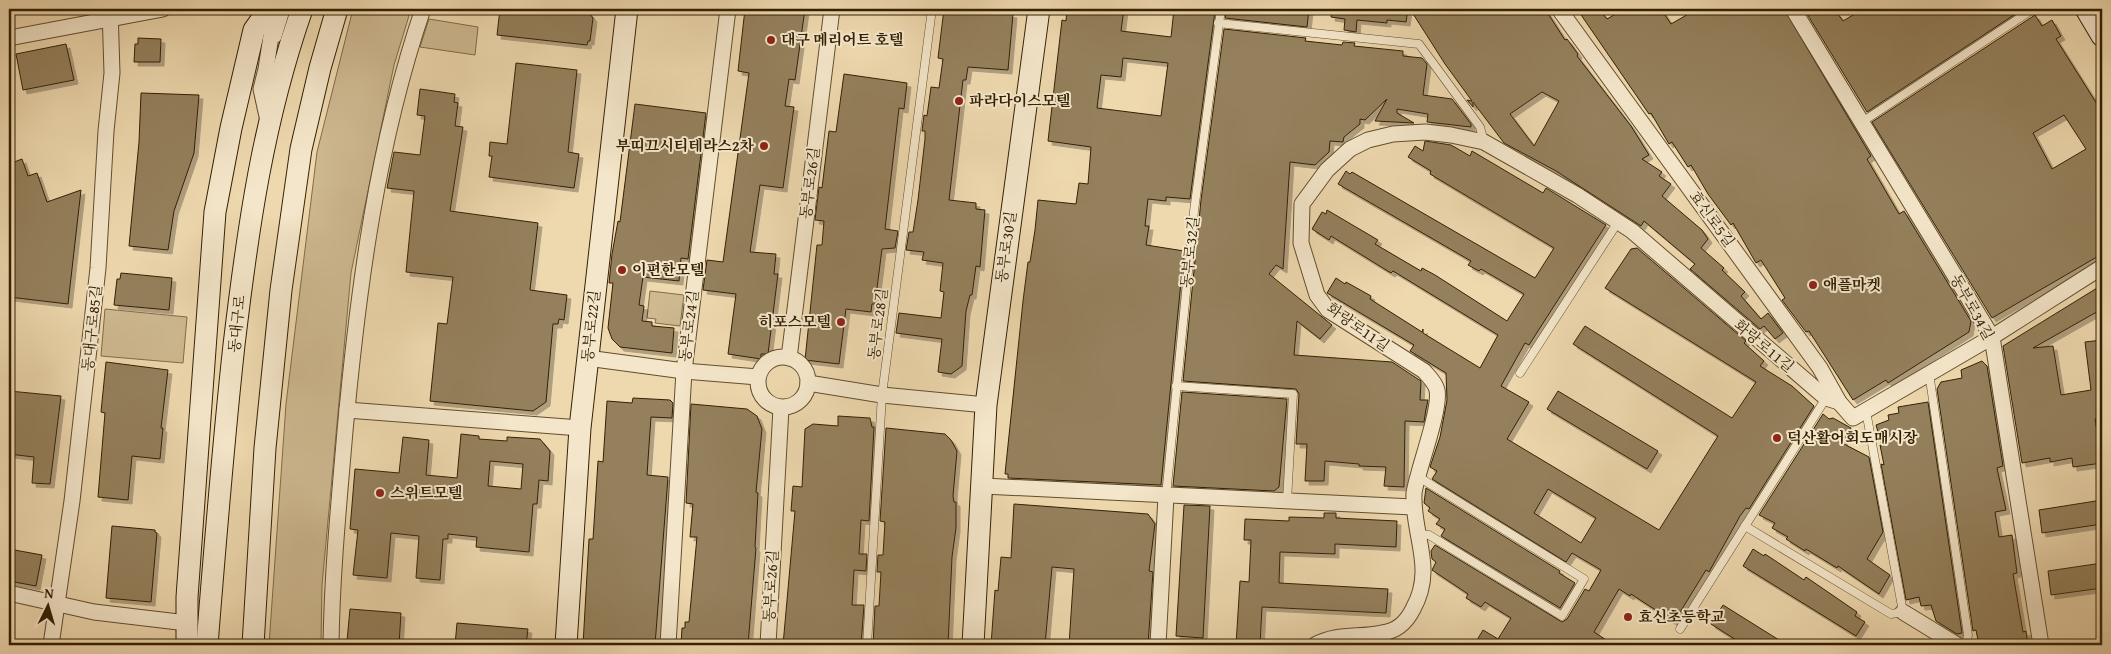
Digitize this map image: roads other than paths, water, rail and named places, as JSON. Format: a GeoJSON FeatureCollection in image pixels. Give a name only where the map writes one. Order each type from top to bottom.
{"type":"FeatureCollection","features":[{"type":"Feature","properties":{"kind":"main road"},"geometry":{"type":"LineString","coordinates":[[187,645],[215,212],[231,128],[254,30],[269,9]]}},
{"type":"Feature","properties":{"kind":"main road","name":"동대구로"},"geometry":{"type":"LineString","coordinates":[[207,645],[222,457],[247,230],[268,121],[302,9]]}},
{"type":"Feature","properties":{"kind":"main road"},"geometry":{"type":"LineString","coordinates":[[253,645],[265,448],[281,290],[301,149],[320,68],[337,9]]}},
{"type":"Feature","properties":{"kind":"main road","name":"동부로22길"},"geometry":{"type":"LineString","coordinates":[[566,645],[580,428],[627,9]]}},
{"type":"Feature","properties":{"kind":"main road","name":"동부로30길"},"geometry":{"type":"LineString","coordinates":[[973,645],[986,404],[1039,9]]}},
{"type":"Feature","properties":{"kind":"main road"},"geometry":{"type":"LineString","coordinates":[[2086,9],[2102,36]]}},
{"type":"Feature","properties":{"kind":"street"},"geometry":{"type":"LineString","coordinates":[[9,38],[110,13],[163,9]]}},
{"type":"Feature","properties":{"kind":"street"},"geometry":{"type":"LineString","coordinates":[[268,121],[261,89],[266,69],[274,9]]}},
{"type":"Feature","properties":{"kind":"street"},"geometry":{"type":"LineString","coordinates":[[331,645],[334,555],[347,410],[365,260],[384,152],[409,49],[423,9]]}},
{"type":"Feature","properties":{"kind":"street","name":"동부로24길"},"geometry":{"type":"LineString","coordinates":[[668,645],[684,371],[728,9]]}},
{"type":"Feature","properties":{"kind":"street","name":"동부로26길"},"geometry":{"type":"LineString","coordinates":[[789,358],[832,9]]}},
{"type":"Feature","properties":{"kind":"street","name":"효신로5길"},"geometry":{"type":"LineString","coordinates":[[1559,9],[1820,368],[1832,400],[1853,418],[1866,411]]}},
{"type":"Feature","properties":{"kind":"street","name":"동부로34길"},"geometry":{"type":"LineString","coordinates":[[1793,9],[1992,337],[2041,645]]}},
{"type":"Feature","properties":{"kind":"street","name":"동대구로85길"},"geometry":{"type":"LineString","coordinates":[[51,645],[72,501],[98,268],[106,130],[112,73],[110,13]]}},
{"type":"Feature","properties":{"kind":"street","name":"화랑로11길"},"geometry":{"type":"LineString","coordinates":[[1314,645],[1329,638],[1387,632],[1406,622],[1417,603],[1425,574],[1414,507],[1417,476],[1437,408],[1437,391],[1434,382],[1424,371],[1328,310],[1317,295],[1301,243],[1302,204],[1327,170],[1350,149],[1377,137],[1424,132],[1484,142],[1577,195],[1632,231],[1832,400]]}},
{"type":"Feature","properties":{"kind":"street"},"geometry":{"type":"LineString","coordinates":[[1866,411],[1992,337],[2102,268]]}},
{"type":"Feature","properties":{"kind":"street"},"geometry":{"type":"LineString","coordinates":[[781,357],[789,358],[803,367],[808,383],[807,391],[798,403],[781,408],[763,398],[759,392],[758,377],[766,363],[781,357]]}},
{"type":"Feature","properties":{"kind":"street"},"geometry":{"type":"LineString","coordinates":[[587,358],[684,371],[758,377]]}},
{"type":"Feature","properties":{"kind":"street"},"geometry":{"type":"LineString","coordinates":[[808,383],[882,395],[986,404]]}},
{"type":"Feature","properties":{"kind":"street","name":"동부로26길"},"geometry":{"type":"LineString","coordinates":[[768,645],[781,408]]}},
{"type":"Feature","properties":{"kind":"street"},"geometry":{"type":"LineString","coordinates":[[347,410],[580,428]]}},
{"type":"Feature","properties":{"kind":"street"},"geometry":{"type":"LineString","coordinates":[[983,486],[1414,507]]}},
{"type":"Feature","properties":{"kind":"street","name":"동부로32길"},"geometry":{"type":"LineString","coordinates":[[1158,645],[1166,496]]}},
{"type":"Feature","properties":{"kind":"street"},"geometry":{"type":"LineString","coordinates":[[9,593],[94,612],[187,623]]}},
{"type":"Feature","properties":{"kind":"street"},"geometry":{"type":"LineString","coordinates":[[1903,612],[1958,645]]}},
{"type":"Feature","properties":{"kind":"lane"},"geometry":{"type":"LineString","coordinates":[[266,69],[286,9]]}},
{"type":"Feature","properties":{"kind":"lane","name":"동부로28길"},"geometry":{"type":"LineString","coordinates":[[867,645],[882,395],[932,9]]}},
{"type":"Feature","properties":{"kind":"lane","name":"동부로32길"},"geometry":{"type":"LineString","coordinates":[[1166,496],[1194,211],[1220,9]]}},
{"type":"Feature","properties":{"kind":"lane"},"geometry":{"type":"LineString","coordinates":[[1862,122],[2033,9]]}},
{"type":"Feature","properties":{"kind":"lane"},"geometry":{"type":"LineString","coordinates":[[1218,24],[1419,44],[1480,127],[1484,142]]}},
{"type":"Feature","properties":{"kind":"lane"},"geometry":{"type":"LineString","coordinates":[[1520,373],[1618,222]]}},
{"type":"Feature","properties":{"kind":"lane"},"geometry":{"type":"LineString","coordinates":[[1929,373],[1968,635],[1966,645]]}},
{"type":"Feature","properties":{"kind":"lane"},"geometry":{"type":"LineString","coordinates":[[1176,386],[1293,394],[1287,501]]}},
{"type":"Feature","properties":{"kind":"lane"},"geometry":{"type":"LineString","coordinates":[[1680,629],[1745,526],[1832,400]]}},
{"type":"Feature","properties":{"kind":"lane"},"geometry":{"type":"LineString","coordinates":[[1745,526],[1891,614],[1903,612],[1866,411]]}},
{"type":"Feature","properties":{"kind":"lane"},"geometry":{"type":"LineString","coordinates":[[1417,476],[1584,579],[1562,616],[1428,534],[1419,534]]}},
{"type":"Feature","properties":{"kind":"place","name":"대구 메리어트 호텔"},"geometry":{"type":"Point","coordinates":[771,40]}},
{"type":"Feature","properties":{"kind":"place","name":"파라다이스모텔"},"geometry":{"type":"Point","coordinates":[959,101]}},
{"type":"Feature","properties":{"kind":"place","name":"부띠끄시티테라스2차"},"geometry":{"type":"Point","coordinates":[764,146]}},
{"type":"Feature","properties":{"kind":"place","name":"이편한모텔"},"geometry":{"type":"Point","coordinates":[622,270]}},
{"type":"Feature","properties":{"kind":"place","name":"애플마켓"},"geometry":{"type":"Point","coordinates":[1813,285]}},
{"type":"Feature","properties":{"kind":"place","name":"히포스모텔"},"geometry":{"type":"Point","coordinates":[841,322]}},
{"type":"Feature","properties":{"kind":"place","name":"덕산활어회도매시장"},"geometry":{"type":"Point","coordinates":[1777,438]}},
{"type":"Feature","properties":{"kind":"place","name":"스위트모텔"},"geometry":{"type":"Point","coordinates":[380,493]}},
{"type":"Feature","properties":{"kind":"place","name":"효신초등학교"},"geometry":{"type":"Point","coordinates":[1628,617]}}]}
